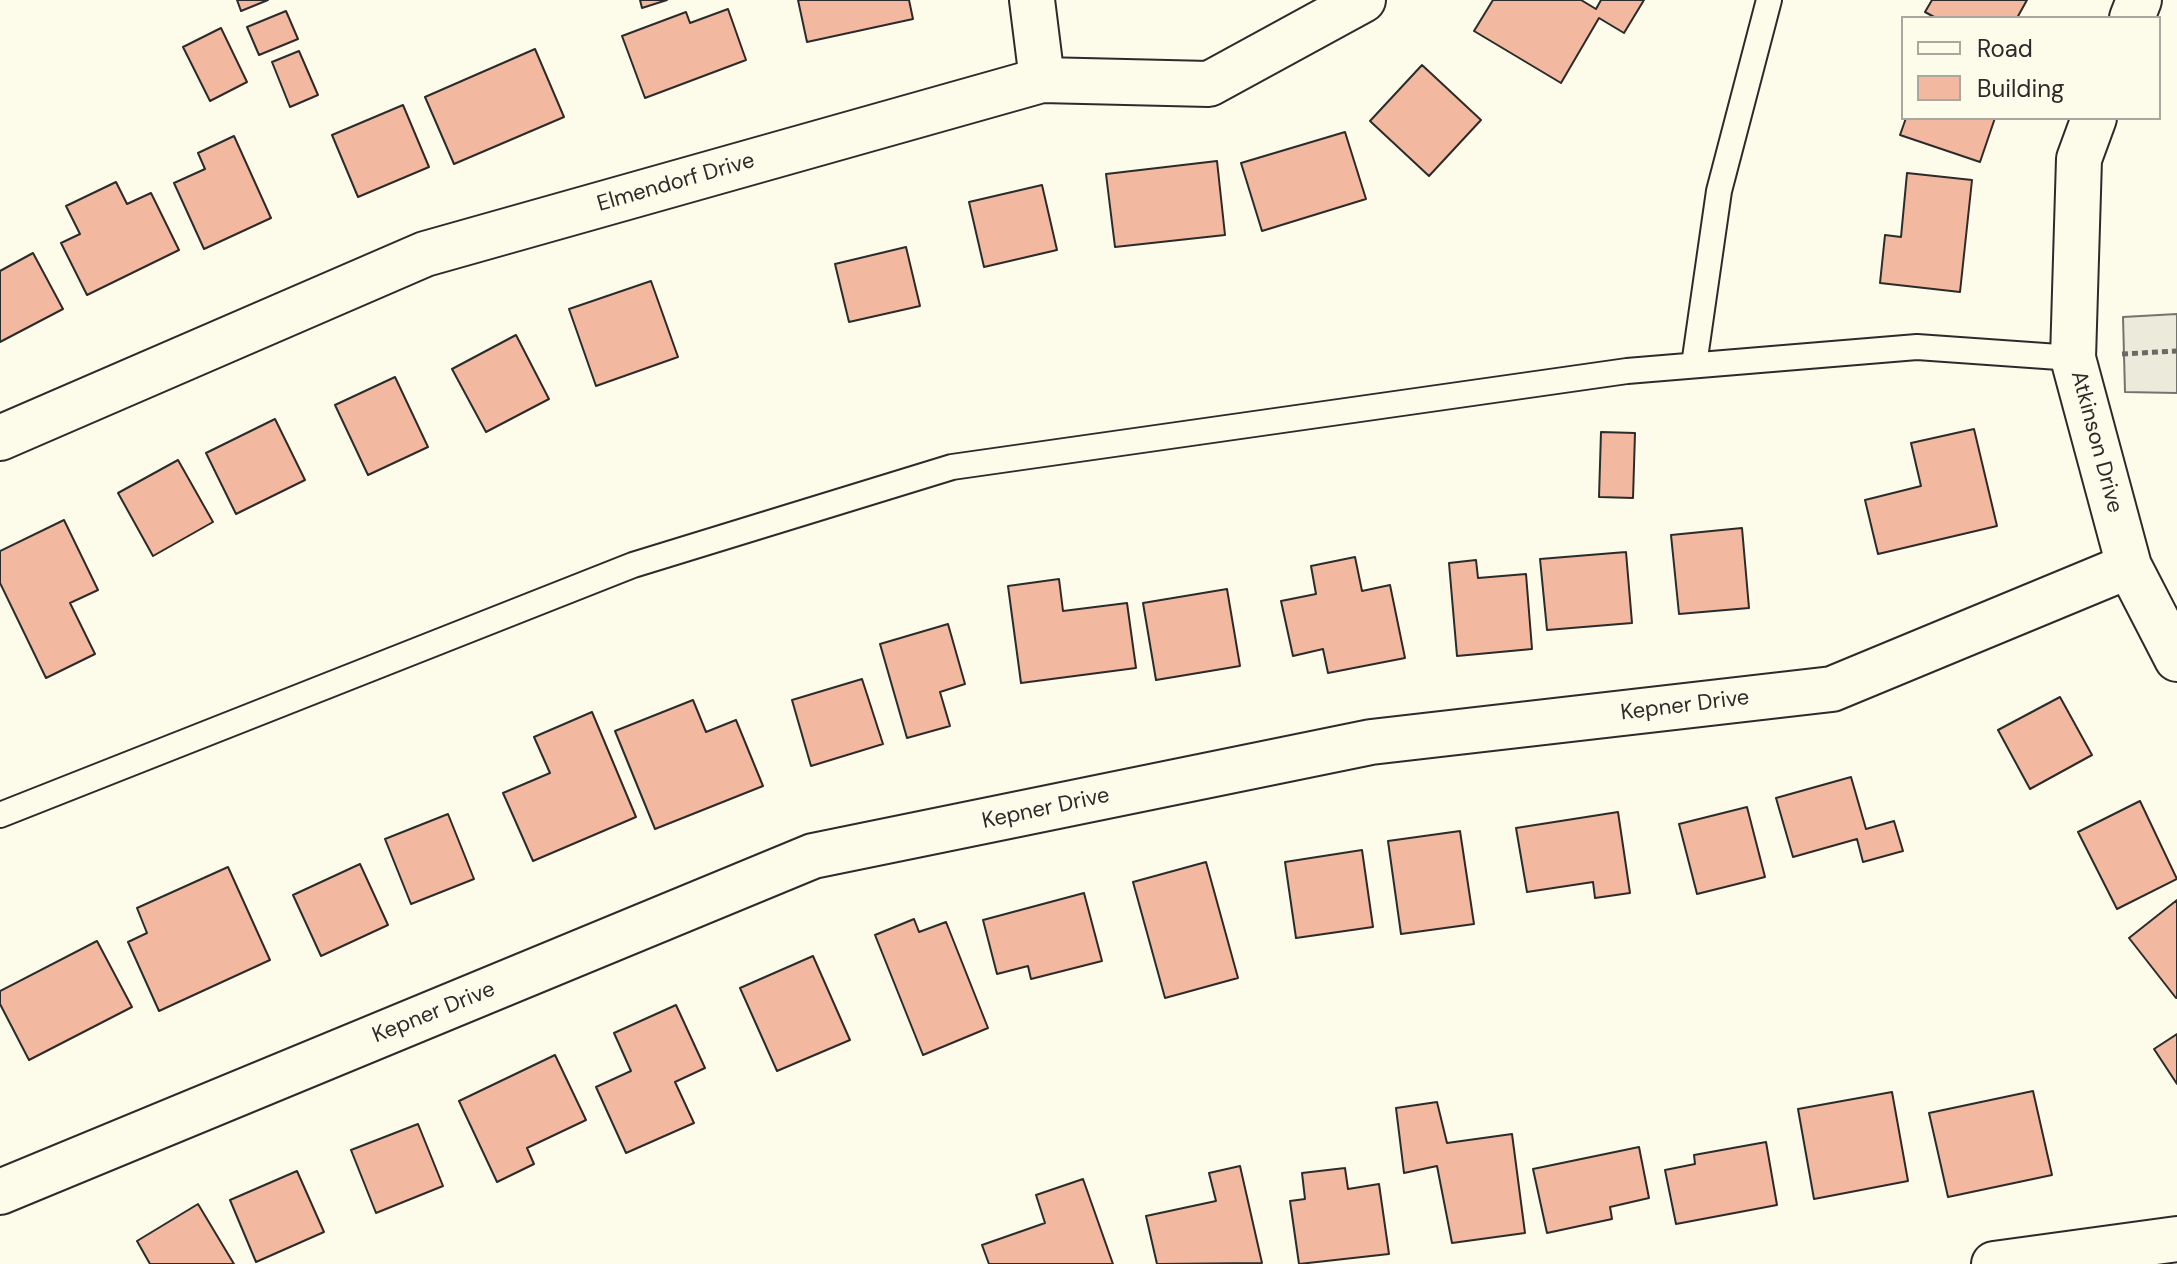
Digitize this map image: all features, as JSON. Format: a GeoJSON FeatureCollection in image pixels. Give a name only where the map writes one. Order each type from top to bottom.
{"type":"FeatureCollection","features":[{"type":"Feature","properties":{"kind":"street"},"geometry":{"type":"LineString","coordinates":[[1032,0],[1042,80]]}},
{"type":"Feature","properties":{"kind":"street","name":"Elmendorf Drive"},"geometry":{"type":"LineString","coordinates":[[0,438],[425,254],[1042,80],[1209,84],[1363,0]]}},
{"type":"Feature","properties":{"kind":"street","name":"Atkinson Drive"},"geometry":{"type":"LineString","coordinates":[[2093,120],[2079,159],[2073,358],[2129,566],[2177,659]]}},
{"type":"Feature","properties":{"kind":"street","name":"Kepner Drive"},"geometry":{"type":"LineString","coordinates":[[0,1192],[813,856],[1371,742],[1832,689],[2129,566]]}},
{"type":"Feature","properties":{"kind":"street"},"geometry":{"type":"LineString","coordinates":[[1994,1264],[2177,1239]]}},
{"type":"Feature","properties":{"kind":"lane"},"geometry":{"type":"LineString","coordinates":[[1694,365],[1719,191],[1769,0]]}},
{"type":"Feature","properties":{"kind":"lane"},"geometry":{"type":"LineString","coordinates":[[0,815],[633,565],[952,467],[1627,371],[1917,347],[2073,358]]}},
{"type":"Feature","properties":{"kind":"shaded area"},"geometry":{"type":"Polygon","coordinates":[[[2177,314],[2177,393],[2125,392],[2123,317],[2177,314]]]}},
{"type":"Feature","properties":{"kind":"building"},"geometry":{"type":"Polygon","coordinates":[[[237,0],[268,0],[241,11],[237,0]]]}},
{"type":"Feature","properties":{"kind":"building"},"geometry":{"type":"Polygon","coordinates":[[[640,0],[667,0],[642,8],[640,0]]]}},
{"type":"Feature","properties":{"kind":"building"},"geometry":{"type":"Polygon","coordinates":[[[798,0],[909,0],[913,19],[807,42],[798,0]]]}},
{"type":"Feature","properties":{"kind":"building"},"geometry":{"type":"Polygon","coordinates":[[[1493,0],[1581,0],[1596,9],[1601,0],[1644,0],[1624,33],[1599,18],[1561,83],[1474,31],[1493,0]]]}},
{"type":"Feature","properties":{"kind":"building"},"geometry":{"type":"Polygon","coordinates":[[[1932,0],[2027,0],[2018,16],[1932,16],[1925,12],[1932,0]]]}},
{"type":"Feature","properties":{"kind":"building"},"geometry":{"type":"Polygon","coordinates":[[[728,9],[746,60],[645,98],[622,36],[686,12],[690,23],[728,9]]]}},
{"type":"Feature","properties":{"kind":"building"},"geometry":{"type":"Polygon","coordinates":[[[286,11],[298,39],[259,55],[247,27],[286,11]]]}},
{"type":"Feature","properties":{"kind":"building"},"geometry":{"type":"Polygon","coordinates":[[[221,28],[247,82],[210,101],[183,47],[221,28]]]}},
{"type":"Feature","properties":{"kind":"building"},"geometry":{"type":"Polygon","coordinates":[[[535,49],[564,117],[454,164],[425,97],[535,49]]]}},
{"type":"Feature","properties":{"kind":"building"},"geometry":{"type":"Polygon","coordinates":[[[299,51],[318,95],[290,107],[272,62],[299,51]]]}},
{"type":"Feature","properties":{"kind":"building"},"geometry":{"type":"Polygon","coordinates":[[[1422,65],[1481,120],[1429,176],[1370,121],[1422,65]]]}},
{"type":"Feature","properties":{"kind":"building"},"geometry":{"type":"Polygon","coordinates":[[[403,105],[429,167],[358,197],[332,135],[403,105]]]}},
{"type":"Feature","properties":{"kind":"building"},"geometry":{"type":"Polygon","coordinates":[[[1905,120],[1994,120],[1980,162],[1900,135],[1905,120]]]}},
{"type":"Feature","properties":{"kind":"building"},"geometry":{"type":"Polygon","coordinates":[[[1345,132],[1366,199],[1262,231],[1241,163],[1345,132]]]}},
{"type":"Feature","properties":{"kind":"building"},"geometry":{"type":"Polygon","coordinates":[[[234,136],[271,218],[204,249],[174,183],[205,169],[198,153],[234,136]]]}},
{"type":"Feature","properties":{"kind":"building"},"geometry":{"type":"Polygon","coordinates":[[[1217,161],[1225,235],[1115,247],[1106,174],[1217,161]]]}},
{"type":"Feature","properties":{"kind":"building"},"geometry":{"type":"Polygon","coordinates":[[[1907,173],[1972,180],[1960,292],[1880,283],[1885,235],[1901,237],[1907,173]]]}},
{"type":"Feature","properties":{"kind":"building"},"geometry":{"type":"Polygon","coordinates":[[[116,182],[127,204],[151,193],[179,250],[87,295],[61,243],[80,234],[66,206],[116,182]]]}},
{"type":"Feature","properties":{"kind":"building"},"geometry":{"type":"Polygon","coordinates":[[[1042,185],[1057,250],[984,267],[969,202],[1042,185]]]}},
{"type":"Feature","properties":{"kind":"building"},"geometry":{"type":"Polygon","coordinates":[[[906,247],[920,306],[849,322],[835,264],[906,247]]]}},
{"type":"Feature","properties":{"kind":"building"},"geometry":{"type":"Polygon","coordinates":[[[33,253],[63,309],[0,342],[0,271],[33,253]]]}},
{"type":"Feature","properties":{"kind":"building"},"geometry":{"type":"Polygon","coordinates":[[[651,281],[678,357],[596,386],[569,309],[651,281]]]}},
{"type":"Feature","properties":{"kind":"building"},"geometry":{"type":"Polygon","coordinates":[[[516,335],[549,399],[486,432],[452,369],[516,335]]]}},
{"type":"Feature","properties":{"kind":"building"},"geometry":{"type":"Polygon","coordinates":[[[395,377],[428,447],[368,475],[335,405],[395,377]]]}},
{"type":"Feature","properties":{"kind":"building"},"geometry":{"type":"Polygon","coordinates":[[[275,419],[305,480],[236,514],[206,453],[275,419]]]}},
{"type":"Feature","properties":{"kind":"building"},"geometry":{"type":"Polygon","coordinates":[[[1974,429],[1997,526],[1878,554],[1865,500],[1921,486],[1911,443],[1974,429]]]}},
{"type":"Feature","properties":{"kind":"building"},"geometry":{"type":"Polygon","coordinates":[[[1601,432],[1635,433],[1633,498],[1599,497],[1601,432]]]}},
{"type":"Feature","properties":{"kind":"building"},"geometry":{"type":"Polygon","coordinates":[[[178,460],[213,522],[153,556],[118,493],[178,460]]]}},
{"type":"Feature","properties":{"kind":"building"},"geometry":{"type":"Polygon","coordinates":[[[64,520],[98,590],[70,603],[95,654],[46,678],[0,583],[0,551],[64,520]]]}},
{"type":"Feature","properties":{"kind":"building"},"geometry":{"type":"Polygon","coordinates":[[[1742,528],[1749,608],[1679,614],[1671,535],[1742,528]]]}},
{"type":"Feature","properties":{"kind":"building"},"geometry":{"type":"Polygon","coordinates":[[[1626,552],[1632,623],[1547,630],[1540,559],[1626,552]]]}},
{"type":"Feature","properties":{"kind":"building"},"geometry":{"type":"Polygon","coordinates":[[[1355,557],[1362,591],[1390,585],[1405,658],[1328,673],[1323,649],[1293,656],[1281,601],[1316,594],[1311,566],[1355,557]]]}},
{"type":"Feature","properties":{"kind":"building"},"geometry":{"type":"Polygon","coordinates":[[[1476,560],[1478,578],[1526,574],[1532,649],[1457,656],[1449,563],[1476,560]]]}},
{"type":"Feature","properties":{"kind":"building"},"geometry":{"type":"Polygon","coordinates":[[[1059,579],[1063,611],[1127,603],[1136,668],[1021,683],[1008,586],[1059,579]]]}},
{"type":"Feature","properties":{"kind":"building"},"geometry":{"type":"Polygon","coordinates":[[[1227,589],[1240,666],[1156,680],[1143,603],[1227,589]]]}},
{"type":"Feature","properties":{"kind":"building"},"geometry":{"type":"Polygon","coordinates":[[[948,624],[965,684],[940,692],[950,726],[907,738],[880,644],[948,624]]]}},
{"type":"Feature","properties":{"kind":"building"},"geometry":{"type":"Polygon","coordinates":[[[862,679],[883,744],[811,766],[792,700],[862,679]]]}},
{"type":"Feature","properties":{"kind":"building"},"geometry":{"type":"Polygon","coordinates":[[[2060,697],[2092,755],[2030,789],[1998,730],[2060,697]]]}},
{"type":"Feature","properties":{"kind":"building"},"geometry":{"type":"Polygon","coordinates":[[[693,700],[706,732],[736,720],[763,786],[655,829],[615,731],[693,700]]]}},
{"type":"Feature","properties":{"kind":"building"},"geometry":{"type":"Polygon","coordinates":[[[592,712],[636,817],[533,861],[503,793],[550,773],[534,737],[592,712]]]}},
{"type":"Feature","properties":{"kind":"building"},"geometry":{"type":"Polygon","coordinates":[[[1851,777],[1866,829],[1894,821],[1903,851],[1863,862],[1857,839],[1793,857],[1776,798],[1851,777]]]}},
{"type":"Feature","properties":{"kind":"building"},"geometry":{"type":"Polygon","coordinates":[[[2140,801],[2177,879],[2117,909],[2078,832],[2140,801]]]}},
{"type":"Feature","properties":{"kind":"building"},"geometry":{"type":"Polygon","coordinates":[[[1747,807],[1765,877],[1697,894],[1679,824],[1747,807]]]}},
{"type":"Feature","properties":{"kind":"building"},"geometry":{"type":"Polygon","coordinates":[[[1618,812],[1630,893],[1595,898],[1593,882],[1527,892],[1516,828],[1618,812]]]}},
{"type":"Feature","properties":{"kind":"building"},"geometry":{"type":"Polygon","coordinates":[[[448,814],[474,879],[411,904],[385,839],[448,814]]]}},
{"type":"Feature","properties":{"kind":"building"},"geometry":{"type":"Polygon","coordinates":[[[1460,831],[1474,924],[1401,934],[1388,841],[1460,831]]]}},
{"type":"Feature","properties":{"kind":"building"},"geometry":{"type":"Polygon","coordinates":[[[1362,850],[1373,927],[1296,938],[1285,862],[1362,850]]]}},
{"type":"Feature","properties":{"kind":"building"},"geometry":{"type":"Polygon","coordinates":[[[1206,862],[1238,978],[1165,998],[1133,882],[1206,862]]]}},
{"type":"Feature","properties":{"kind":"building"},"geometry":{"type":"Polygon","coordinates":[[[360,864],[388,925],[321,956],[293,895],[360,864]]]}},
{"type":"Feature","properties":{"kind":"building"},"geometry":{"type":"Polygon","coordinates":[[[228,867],[270,960],[159,1011],[128,942],[147,933],[137,908],[228,867]]]}},
{"type":"Feature","properties":{"kind":"building"},"geometry":{"type":"Polygon","coordinates":[[[1084,893],[1102,961],[1031,979],[1028,966],[997,974],[983,920],[1084,893]]]}},
{"type":"Feature","properties":{"kind":"building"},"geometry":{"type":"Polygon","coordinates":[[[2177,900],[2177,998],[2176,998],[2129,938],[2177,900]]]}},
{"type":"Feature","properties":{"kind":"building"},"geometry":{"type":"Polygon","coordinates":[[[914,919],[919,932],[946,922],[988,1028],[923,1055],[875,935],[914,919]]]}},
{"type":"Feature","properties":{"kind":"building"},"geometry":{"type":"Polygon","coordinates":[[[97,941],[132,1007],[29,1060],[0,1004],[0,991],[97,941]]]}},
{"type":"Feature","properties":{"kind":"building"},"geometry":{"type":"Polygon","coordinates":[[[813,956],[850,1040],[777,1071],[740,988],[813,956]]]}},
{"type":"Feature","properties":{"kind":"building"},"geometry":{"type":"Polygon","coordinates":[[[676,1005],[705,1068],[675,1082],[694,1123],[626,1153],[596,1087],[631,1071],[614,1033],[676,1005]]]}},
{"type":"Feature","properties":{"kind":"building"},"geometry":{"type":"Polygon","coordinates":[[[2177,1034],[2177,1084],[2154,1049],[2177,1034]]]}},
{"type":"Feature","properties":{"kind":"building"},"geometry":{"type":"Polygon","coordinates":[[[555,1055],[586,1120],[527,1148],[534,1164],[497,1182],[459,1101],[555,1055]]]}},
{"type":"Feature","properties":{"kind":"building"},"geometry":{"type":"Polygon","coordinates":[[[2033,1091],[2052,1175],[1948,1197],[1929,1113],[2033,1091]]]}},
{"type":"Feature","properties":{"kind":"building"},"geometry":{"type":"Polygon","coordinates":[[[1892,1092],[1908,1181],[1814,1199],[1798,1109],[1892,1092]]]}},
{"type":"Feature","properties":{"kind":"building"},"geometry":{"type":"Polygon","coordinates":[[[1437,1102],[1447,1143],[1512,1134],[1525,1233],[1452,1243],[1437,1166],[1404,1173],[1396,1108],[1437,1102]]]}},
{"type":"Feature","properties":{"kind":"building"},"geometry":{"type":"Polygon","coordinates":[[[418,1124],[443,1186],[376,1213],[351,1150],[418,1124]]]}},
{"type":"Feature","properties":{"kind":"building"},"geometry":{"type":"Polygon","coordinates":[[[1766,1142],[1777,1205],[1676,1224],[1665,1170],[1695,1164],[1694,1155],[1766,1142]]]}},
{"type":"Feature","properties":{"kind":"building"},"geometry":{"type":"Polygon","coordinates":[[[1639,1147],[1649,1198],[1610,1207],[1612,1219],[1547,1233],[1533,1169],[1639,1147]]]}},
{"type":"Feature","properties":{"kind":"building"},"geometry":{"type":"Polygon","coordinates":[[[1240,1166],[1262,1263],[1157,1264],[1146,1216],[1216,1201],[1209,1173],[1240,1166]]]}},
{"type":"Feature","properties":{"kind":"building"},"geometry":{"type":"Polygon","coordinates":[[[1345,1168],[1348,1189],[1379,1184],[1389,1254],[1299,1264],[1290,1201],[1305,1199],[1302,1173],[1345,1168]]]}},
{"type":"Feature","properties":{"kind":"building"},"geometry":{"type":"Polygon","coordinates":[[[297,1171],[324,1232],[256,1262],[230,1200],[297,1171]]]}},
{"type":"Feature","properties":{"kind":"building"},"geometry":{"type":"Polygon","coordinates":[[[1083,1179],[1113,1264],[989,1264],[982,1245],[1045,1223],[1036,1195],[1083,1179]]]}},
{"type":"Feature","properties":{"kind":"building"},"geometry":{"type":"Polygon","coordinates":[[[198,1204],[234,1264],[150,1264],[137,1241],[198,1204]]]}}]}
